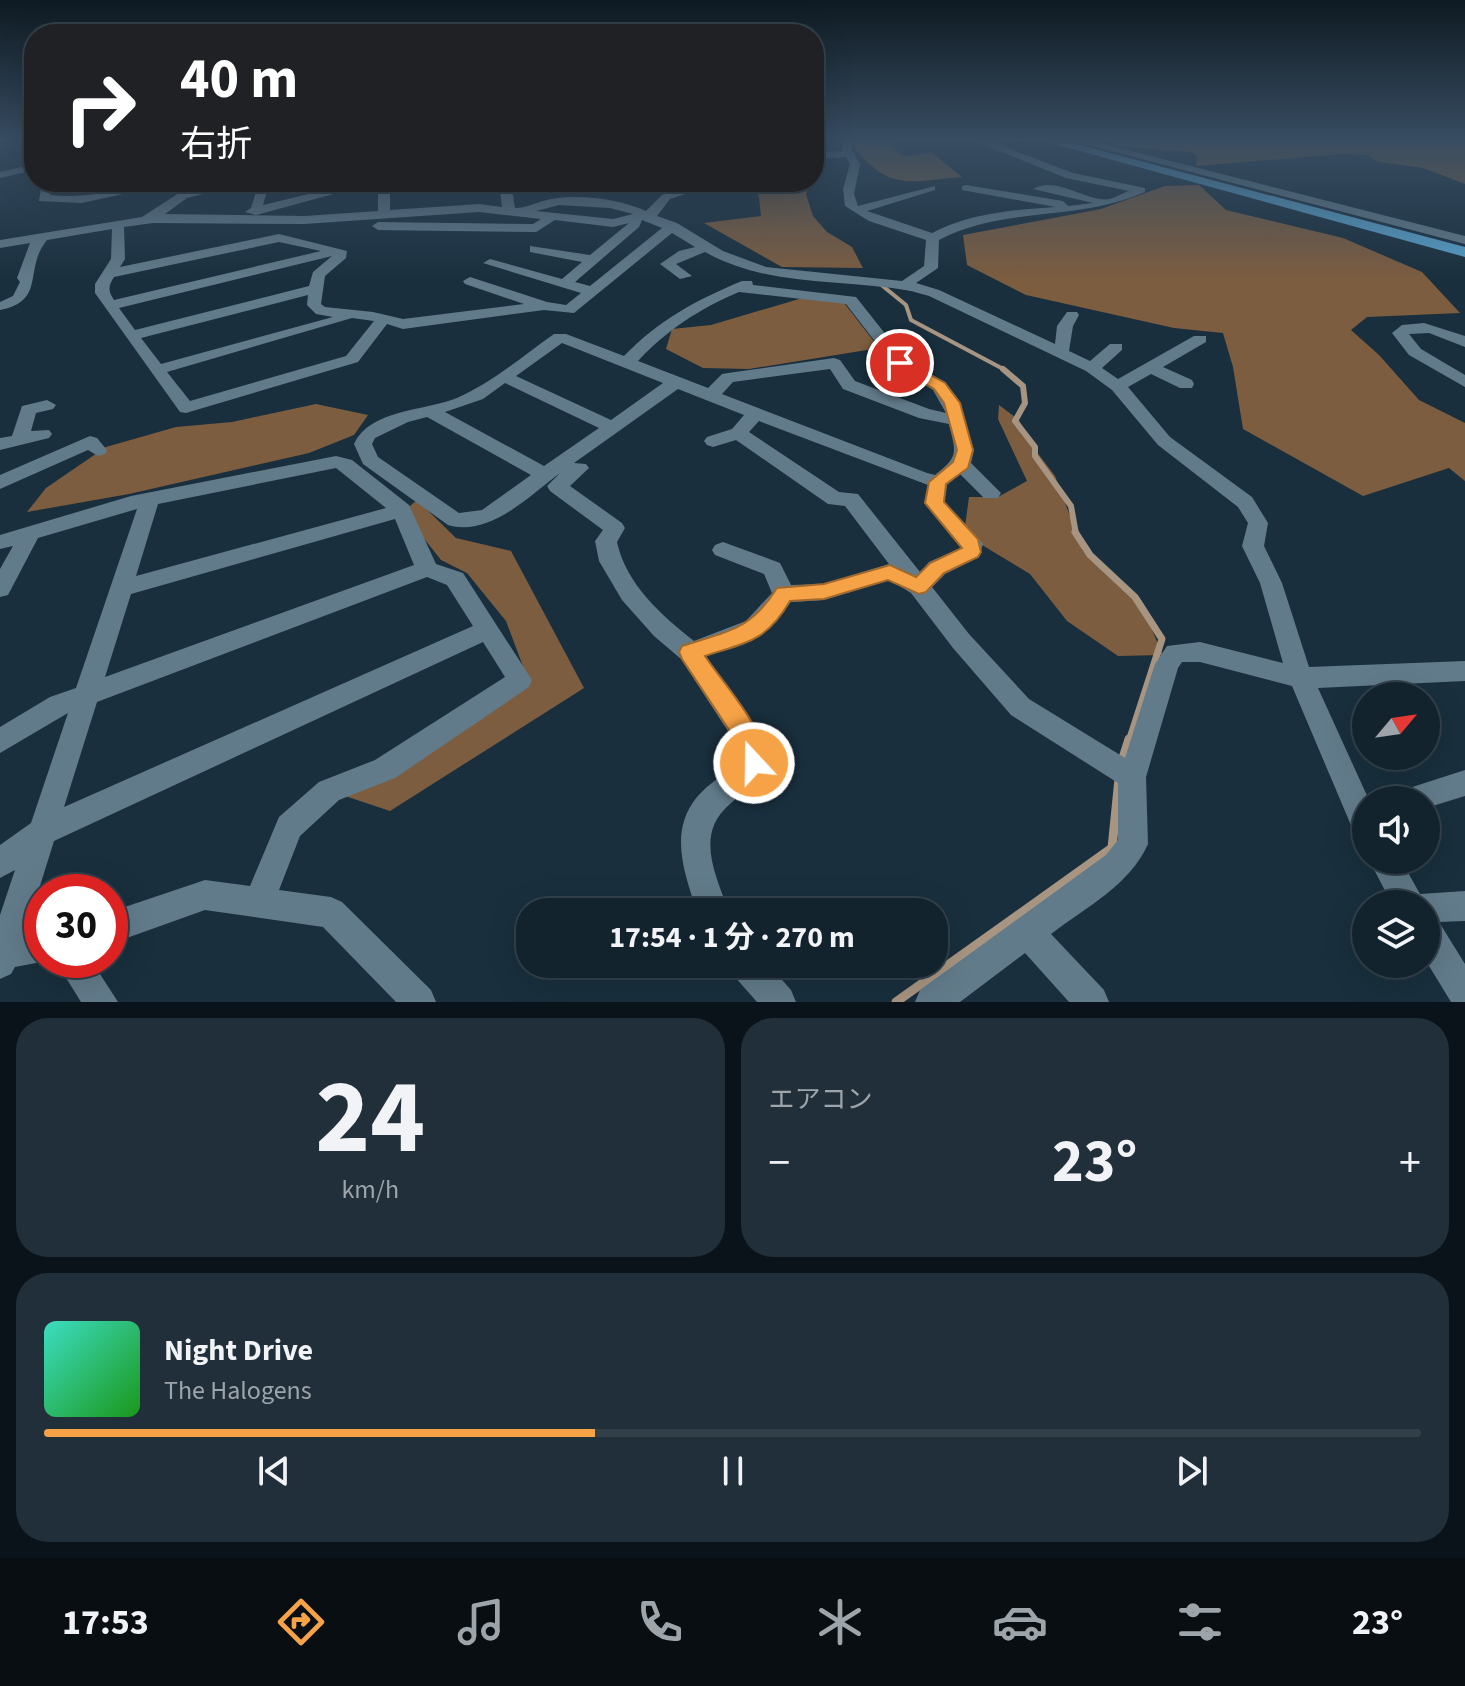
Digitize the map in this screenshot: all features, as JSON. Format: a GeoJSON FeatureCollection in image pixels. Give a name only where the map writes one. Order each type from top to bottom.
{"type":"FeatureCollection","features":[{"type":"Feature","properties":{"kind":"highway"},"geometry":{"type":"LineString","coordinates":[[1224,187],[1465,250]]}},
{"type":"Feature","properties":{"kind":"highway"},"geometry":{"type":"LineString","coordinates":[[1232,187],[1465,250]]}},
{"type":"Feature","properties":{"kind":"street"},"geometry":{"type":"LineString","coordinates":[[850,187],[848,199],[857,210],[933,238]]}},
{"type":"Feature","properties":{"kind":"street"},"geometry":{"type":"LineString","coordinates":[[933,238],[952,225],[982,218],[1046,214],[1108,203],[1141,190],[1125,187]]}},
{"type":"Feature","properties":{"kind":"street"},"geometry":{"type":"LineString","coordinates":[[1257,187],[1465,240]]}},
{"type":"Feature","properties":{"kind":"street"},"geometry":{"type":"LineString","coordinates":[[857,210],[931,188]]}},
{"type":"Feature","properties":{"kind":"street"},"geometry":{"type":"LineString","coordinates":[[966,188],[1079,208]]}},
{"type":"Feature","properties":{"kind":"street"},"geometry":{"type":"LineString","coordinates":[[1039,189],[1059,190],[1108,203]]}},
{"type":"Feature","properties":{"kind":"street"},"geometry":{"type":"LineString","coordinates":[[45,192],[43,198],[75,199],[119,192]]}},
{"type":"Feature","properties":{"kind":"street"},"geometry":{"type":"LineString","coordinates":[[111,226],[104,224],[157,214],[182,192]]}},
{"type":"Feature","properties":{"kind":"street"},"geometry":{"type":"LineString","coordinates":[[256,211],[261,192]]}},
{"type":"Feature","properties":{"kind":"street"},"geometry":{"type":"LineString","coordinates":[[323,192],[327,197],[328,219]]}},
{"type":"Feature","properties":{"kind":"street"},"geometry":{"type":"LineString","coordinates":[[0,244],[191,213],[256,211],[347,192]]}},
{"type":"Feature","properties":{"kind":"street"},"geometry":{"type":"LineString","coordinates":[[380,192],[384,215]]}},
{"type":"Feature","properties":{"kind":"street"},"geometry":{"type":"LineString","coordinates":[[507,192],[516,211]]}},
{"type":"Feature","properties":{"kind":"street"},"geometry":{"type":"LineString","coordinates":[[564,284],[593,260],[610,238],[635,224],[666,197],[681,192]]}},
{"type":"Feature","properties":{"kind":"street"},"geometry":{"type":"LineString","coordinates":[[516,211],[556,201],[604,202],[630,207],[673,226],[750,268],[907,283],[1092,368],[1118,386],[1164,441],[1245,502],[1258,523],[1253,546],[1271,583],[1295,663],[1352,793]]}},
{"type":"Feature","properties":{"kind":"street"},"geometry":{"type":"LineString","coordinates":[[279,238],[301,222],[384,215],[442,205],[603,223],[644,216]]}},
{"type":"Feature","properties":{"kind":"street"},"geometry":{"type":"LineString","coordinates":[[153,219],[536,228],[551,217]]}},
{"type":"Feature","properties":{"kind":"street"},"geometry":{"type":"LineString","coordinates":[[111,226],[118,259],[107,274],[102,293],[186,408],[352,359],[383,319]]}},
{"type":"Feature","properties":{"kind":"street"},"geometry":{"type":"LineString","coordinates":[[470,281],[544,306],[569,310],[673,226]]}},
{"type":"Feature","properties":{"kind":"street"},"geometry":{"type":"LineString","coordinates":[[536,228],[532,246],[593,260]]}},
{"type":"Feature","properties":{"kind":"street"},"geometry":{"type":"LineString","coordinates":[[560,230],[588,235]]}},
{"type":"Feature","properties":{"kind":"street"},"geometry":{"type":"LineString","coordinates":[[107,274],[279,238],[340,251]]}},
{"type":"Feature","properties":{"kind":"street"},"geometry":{"type":"LineString","coordinates":[[907,283],[931,268],[933,238]]}},
{"type":"Feature","properties":{"kind":"street"},"geometry":{"type":"LineString","coordinates":[[0,306],[12,304],[23,294],[27,281],[23,276],[25,269],[41,239]]}},
{"type":"Feature","properties":{"kind":"street"},"geometry":{"type":"LineString","coordinates":[[685,276],[667,264],[684,254],[709,247]]}},
{"type":"Feature","properties":{"kind":"street"},"geometry":{"type":"LineString","coordinates":[[340,251],[341,255],[333,264],[318,275],[314,305],[321,311],[403,324],[544,306]]}},
{"type":"Feature","properties":{"kind":"street"},"geometry":{"type":"LineString","coordinates":[[109,306],[340,251]]}},
{"type":"Feature","properties":{"kind":"street"},"geometry":{"type":"LineString","coordinates":[[490,263],[591,291]]}},
{"type":"Feature","properties":{"kind":"street"},"geometry":{"type":"LineString","coordinates":[[629,361],[660,327],[696,304],[767,272]]}},
{"type":"Feature","properties":{"kind":"street"},"geometry":{"type":"LineString","coordinates":[[737,288],[851,300],[900,363],[939,386],[952,403],[965,450],[961,464],[938,482],[934,503],[972,544],[971,552],[937,568],[919,587]]}},
{"type":"Feature","properties":{"kind":"street"},"geometry":{"type":"LineString","coordinates":[[131,336],[316,289]]}},
{"type":"Feature","properties":{"kind":"street"},"geometry":{"type":"LineString","coordinates":[[512,322],[525,310]]}},
{"type":"Feature","properties":{"kind":"street"},"geometry":{"type":"LineString","coordinates":[[569,310],[572,315],[567,320],[469,399],[383,426],[367,435],[363,444],[370,460],[455,520],[487,516],[676,382]]}},
{"type":"Feature","properties":{"kind":"street"},"geometry":{"type":"LineString","coordinates":[[156,370],[357,315]]}},
{"type":"Feature","properties":{"kind":"street"},"geometry":{"type":"LineString","coordinates":[[1061,354],[1065,326],[1072,315]]}},
{"type":"Feature","properties":{"kind":"street"},"geometry":{"type":"LineString","coordinates":[[1465,342],[1418,327],[1400,333],[1415,352],[1465,382]]}},
{"type":"Feature","properties":{"kind":"street"},"geometry":{"type":"LineString","coordinates":[[507,369],[560,337],[629,361],[754,415],[938,482]]}},
{"type":"Feature","properties":{"kind":"street"},"geometry":{"type":"LineString","coordinates":[[1118,386],[1200,339]]}},
{"type":"Feature","properties":{"kind":"street"},"geometry":{"type":"LineString","coordinates":[[1092,368],[1116,347]]}},
{"type":"Feature","properties":{"kind":"street"},"geometry":{"type":"LineString","coordinates":[[710,396],[728,378],[834,363],[849,385],[925,414],[957,420]]}},
{"type":"Feature","properties":{"kind":"street"},"geometry":{"type":"LineString","coordinates":[[1150,367],[1186,384]]}},
{"type":"Feature","properties":{"kind":"street"},"geometry":{"type":"LineString","coordinates":[[507,369],[612,427]]}},
{"type":"Feature","properties":{"kind":"street"},"geometry":{"type":"LineString","coordinates":[[20,440],[28,410],[47,405]]}},
{"type":"Feature","properties":{"kind":"street"},"geometry":{"type":"LineString","coordinates":[[429,411],[544,474]]}},
{"type":"Feature","properties":{"kind":"street"},"geometry":{"type":"LineString","coordinates":[[713,441],[738,433],[754,415]]}},
{"type":"Feature","properties":{"kind":"street"},"geometry":{"type":"LineString","coordinates":[[738,433],[835,499],[851,499],[961,641],[1020,707],[1132,777]]}},
{"type":"Feature","properties":{"kind":"street"},"geometry":{"type":"LineString","coordinates":[[0,444],[43,434]]}},
{"type":"Feature","properties":{"kind":"street"},"geometry":{"type":"LineString","coordinates":[[0,483],[90,442],[98,450]]}},
{"type":"Feature","properties":{"kind":"street"},"geometry":{"type":"LineString","coordinates":[[0,542],[150,499],[336,462],[345,464],[402,510],[427,569]]}},
{"type":"Feature","properties":{"kind":"street"},"geometry":{"type":"LineString","coordinates":[[961,464],[991,493]]}},
{"type":"Feature","properties":{"kind":"street"},"geometry":{"type":"LineString","coordinates":[[579,468],[557,486],[615,528],[606,541],[610,561],[630,594],[662,629],[690,652],[752,745],[754,763],[744,777],[707,806],[695,826],[696,858],[709,898]]}},
{"type":"Feature","properties":{"kind":"street"},"geometry":{"type":"LineString","coordinates":[[2,958],[150,499]]}},
{"type":"Feature","properties":{"kind":"street"},"geometry":{"type":"LineString","coordinates":[[122,588],[402,510]]}},
{"type":"Feature","properties":{"kind":"street"},"geometry":{"type":"LineString","coordinates":[[0,589],[30,534]]}},
{"type":"Feature","properties":{"kind":"street"},"geometry":{"type":"LineString","coordinates":[[723,550],[772,569],[784,594]]}},
{"type":"Feature","properties":{"kind":"street"},"geometry":{"type":"LineString","coordinates":[[0,741],[59,705],[90,692],[427,569],[455,579],[520,680],[385,769],[329,791],[289,827],[259,902]]}},
{"type":"Feature","properties":{"kind":"street"},"geometry":{"type":"LineString","coordinates":[[784,594],[824,592],[890,572],[919,587]]}},
{"type":"Feature","properties":{"kind":"street"},"geometry":{"type":"LineString","coordinates":[[690,652],[750,632],[769,618],[784,594]]}},
{"type":"Feature","properties":{"kind":"street"},"geometry":{"type":"LineString","coordinates":[[0,863],[44,831],[489,629]]}},
{"type":"Feature","properties":{"kind":"street"},"geometry":{"type":"LineString","coordinates":[[932,1002],[1117,866],[1133,844],[1132,777],[1167,664],[1176,653],[1200,652],[1303,678],[1352,685]]}},
{"type":"Feature","properties":{"kind":"street"},"geometry":{"type":"LineString","coordinates":[[1396,682],[1465,671]]}},
{"type":"Feature","properties":{"kind":"street"},"geometry":{"type":"LineString","coordinates":[[1440,791],[1465,783]]}},
{"type":"Feature","properties":{"kind":"street"},"geometry":{"type":"LineString","coordinates":[[128,922],[205,895],[331,913],[419,1002]]}},
{"type":"Feature","properties":{"kind":"street"},"geometry":{"type":"LineString","coordinates":[[1440,907],[1465,906]]}},
{"type":"Feature","properties":{"kind":"street"},"geometry":{"type":"LineString","coordinates":[[1027,932],[1092,1002]]}},
{"type":"Feature","properties":{"kind":"street"},"geometry":{"type":"LineString","coordinates":[[2,958],[24,952]]}},
{"type":"Feature","properties":{"kind":"street"},"geometry":{"type":"LineString","coordinates":[[1440,954],[1465,994]]}},
{"type":"Feature","properties":{"kind":"street"},"geometry":{"type":"LineString","coordinates":[[84,978],[101,1002]]}},
{"type":"Feature","properties":{"kind":"street"},"geometry":{"type":"LineString","coordinates":[[758,978],[779,1002]]}},
{"type":"Feature","properties":{"kind":"shaded area"},"geometry":{"type":"Polygon","coordinates":[[[1163,187],[1201,187],[1226,210],[1343,238],[1422,272],[1460,313],[1367,317],[1351,330],[1379,355],[1419,400],[1465,423],[1465,481],[1449,468],[1363,496],[1243,429],[1233,367],[1223,333],[1174,328],[1026,295],[967,265],[963,235],[1101,209],[1163,187]]]}},
{"type":"Feature","properties":{"kind":"shaded area"},"geometry":{"type":"Polygon","coordinates":[[[758,192],[806,192],[813,216],[827,232],[852,247],[863,268],[782,267],[704,223],[761,216],[758,192]]]}},
{"type":"Feature","properties":{"kind":"shaded area"},"geometry":{"type":"Polygon","coordinates":[[[799,299],[841,299],[879,348],[749,369],[703,368],[666,349],[672,329],[711,325],[799,299]]]}},
{"type":"Feature","properties":{"kind":"shaded area"},"geometry":{"type":"Polygon","coordinates":[[[316,404],[368,415],[354,435],[309,453],[129,494],[27,512],[46,488],[106,447],[176,427],[232,422],[316,404]]]}},
{"type":"Feature","properties":{"kind":"shaded area"},"geometry":{"type":"Polygon","coordinates":[[[999,405],[1019,420],[1030,443],[1055,476],[1083,551],[1136,594],[1163,655],[1118,656],[1067,621],[1030,574],[964,534],[969,497],[998,497],[1027,481],[998,419],[999,405]]]}},
{"type":"Feature","properties":{"kind":"shaded area"},"geometry":{"type":"Polygon","coordinates":[[[417,500],[456,538],[511,551],[584,688],[390,811],[333,792],[530,685],[506,621],[467,573],[441,560],[403,512],[417,500]]]}},
{"type":"Feature","properties":{"kind":"waterway"},"geometry":{"type":"LineString","coordinates":[[879,283],[906,305],[911,320],[1007,371]]}},
{"type":"Feature","properties":{"kind":"waterway"},"geometry":{"type":"LineString","coordinates":[[1003,369],[1023,386],[1025,403],[1015,421],[1035,447],[1035,456],[1071,506],[1076,533]]}},
{"type":"Feature","properties":{"kind":"waterway"},"geometry":{"type":"LineString","coordinates":[[1076,533],[1090,555],[1135,597],[1162,639],[1129,741]]}},
{"type":"Feature","properties":{"kind":"waterway"},"geometry":{"type":"LineString","coordinates":[[1121,764],[1129,739]]}},
{"type":"Feature","properties":{"kind":"waterway"},"geometry":{"type":"LineString","coordinates":[[896,1002],[1112,848],[1119,779]]}},
{"type":"Feature","properties":{"kind":"route"},"geometry":{"type":"LineString","coordinates":[[754,763],[752,745],[690,652],[750,632],[769,618],[784,594],[824,592],[890,572],[919,587],[937,568],[971,552],[972,544],[934,503],[938,482],[961,464],[965,450],[952,403],[939,386],[900,363]]}}]}
